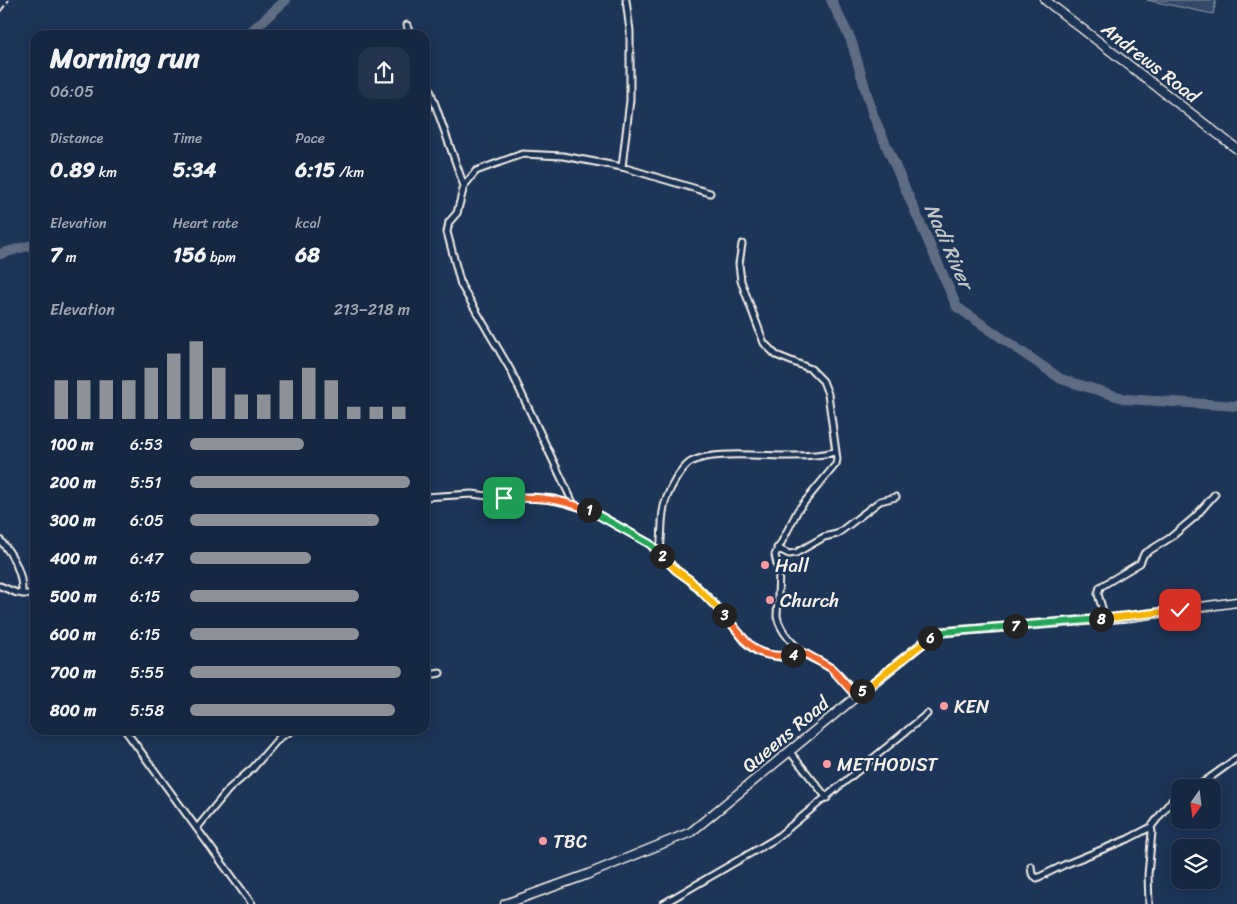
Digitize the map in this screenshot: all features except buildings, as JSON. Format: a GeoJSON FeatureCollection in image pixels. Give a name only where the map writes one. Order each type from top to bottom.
{"type":"FeatureCollection","features":[{"type":"Feature","properties":{"kind":"main road","name":"Andrews Road"},"geometry":{"type":"LineString","coordinates":[[1044,0],[1237,149]]}},
{"type":"Feature","properties":{"kind":"main road","name":"Queens Road"},"geometry":{"type":"LineString","coordinates":[[505,904],[586,875],[691,832],[856,696],[924,642],[942,632],[1129,617],[1235,600]]}},
{"type":"Feature","properties":{"kind":"street"},"geometry":{"type":"LineString","coordinates":[[622,167],[630,100],[630,31],[626,0]]}},
{"type":"Feature","properties":{"kind":"street"},"geometry":{"type":"LineString","coordinates":[[407,25],[408,30]]}},
{"type":"Feature","properties":{"kind":"street"},"geometry":{"type":"LineString","coordinates":[[430,90],[464,186]]}},
{"type":"Feature","properties":{"kind":"street"},"geometry":{"type":"LineString","coordinates":[[574,504],[510,369],[461,285],[447,232],[448,222],[457,213],[464,186],[476,170],[522,154],[563,156],[622,167],[710,194]]}},
{"type":"Feature","properties":{"kind":"street"},"geometry":{"type":"LineString","coordinates":[[742,244],[739,264],[741,281],[764,343],[772,353],[811,369],[823,381],[828,394],[835,452],[836,464],[798,510],[777,548],[775,555],[779,574],[778,623],[786,635],[806,654],[831,668],[856,696]]}},
{"type":"Feature","properties":{"kind":"street"},"geometry":{"type":"LineString","coordinates":[[659,553],[662,511],[667,496],[690,463],[710,456],[722,455],[795,456],[835,452]]}},
{"type":"Feature","properties":{"kind":"street"},"geometry":{"type":"LineString","coordinates":[[430,497],[472,494],[504,498],[530,497],[554,499],[592,511],[650,544],[708,597],[731,622],[748,645],[758,652],[780,657],[806,654]]}},
{"type":"Feature","properties":{"kind":"street"},"geometry":{"type":"LineString","coordinates":[[1106,618],[1098,594],[1100,586],[1140,563],[1144,554],[1166,542],[1189,523],[1215,494]]}},
{"type":"Feature","properties":{"kind":"street"},"geometry":{"type":"LineString","coordinates":[[777,548],[789,554],[796,553],[824,537],[837,534],[880,501],[896,497]]}},
{"type":"Feature","properties":{"kind":"street"},"geometry":{"type":"LineString","coordinates":[[0,540],[16,566],[22,583],[22,594]]}},
{"type":"Feature","properties":{"kind":"street"},"geometry":{"type":"LineString","coordinates":[[0,586],[22,594],[30,595]]}},
{"type":"Feature","properties":{"kind":"street"},"geometry":{"type":"LineString","coordinates":[[430,675],[440,673]]}},
{"type":"Feature","properties":{"kind":"street"},"geometry":{"type":"LineString","coordinates":[[663,904],[775,839],[927,714]]}},
{"type":"Feature","properties":{"kind":"street"},"geometry":{"type":"LineString","coordinates":[[129,735],[252,904]]}},
{"type":"Feature","properties":{"kind":"street"},"geometry":{"type":"LineString","coordinates":[[196,828],[229,789],[253,768],[279,738],[284,735]]}},
{"type":"Feature","properties":{"kind":"street"},"geometry":{"type":"LineString","coordinates":[[790,752],[827,798]]}},
{"type":"Feature","properties":{"kind":"street"},"geometry":{"type":"LineString","coordinates":[[1208,779],[1237,758]]}},
{"type":"Feature","properties":{"kind":"street"},"geometry":{"type":"LineString","coordinates":[[1031,866],[1032,874],[1037,878],[1128,839],[1151,827],[1171,801]]}},
{"type":"Feature","properties":{"kind":"street"},"geometry":{"type":"LineString","coordinates":[[1149,904],[1148,875],[1151,827]]}},
{"type":"Feature","properties":{"kind":"shaded area"},"geometry":{"type":"Polygon","coordinates":[[[1147,0],[1216,0],[1213,14],[1147,0]]]}},
{"type":"Feature","properties":{"kind":"waterway","name":"Nadi River"},"geometry":{"type":"LineString","coordinates":[[253,30],[286,0]]}},
{"type":"Feature","properties":{"kind":"waterway","name":"Nadi River"},"geometry":{"type":"LineString","coordinates":[[831,0],[851,40],[873,115],[957,307],[1061,379],[1126,399],[1237,406]]}},
{"type":"Feature","properties":{"kind":"waterway","name":"Nadi River"},"geometry":{"type":"LineString","coordinates":[[0,254],[30,245]]}},
{"type":"Feature","properties":{"kind":"railway"},"geometry":{"type":"LineString","coordinates":[[0,12],[9,0]]}},
{"type":"Feature","properties":{"kind":"place","name":"Hall"},"geometry":{"type":"Point","coordinates":[765,565]}},
{"type":"Feature","properties":{"kind":"place","name":"Church"},"geometry":{"type":"Point","coordinates":[770,600]}},
{"type":"Feature","properties":{"kind":"place","name":"KEN"},"geometry":{"type":"Point","coordinates":[944,706]}},
{"type":"Feature","properties":{"kind":"place","name":"METHODIST"},"geometry":{"type":"Point","coordinates":[827,764]}},
{"type":"Feature","properties":{"kind":"place","name":"TBC"},"geometry":{"type":"Point","coordinates":[543,841]}},
{"type":"Feature","properties":{"kind":"route"},"geometry":{"type":"LineString","coordinates":[[504,498],[530,497],[554,499],[592,511],[650,544],[676,570],[708,597],[731,622],[748,645],[758,652],[780,657],[806,654],[831,668],[856,696],[924,642],[942,632],[1129,617],[1180,610]]}}]}
